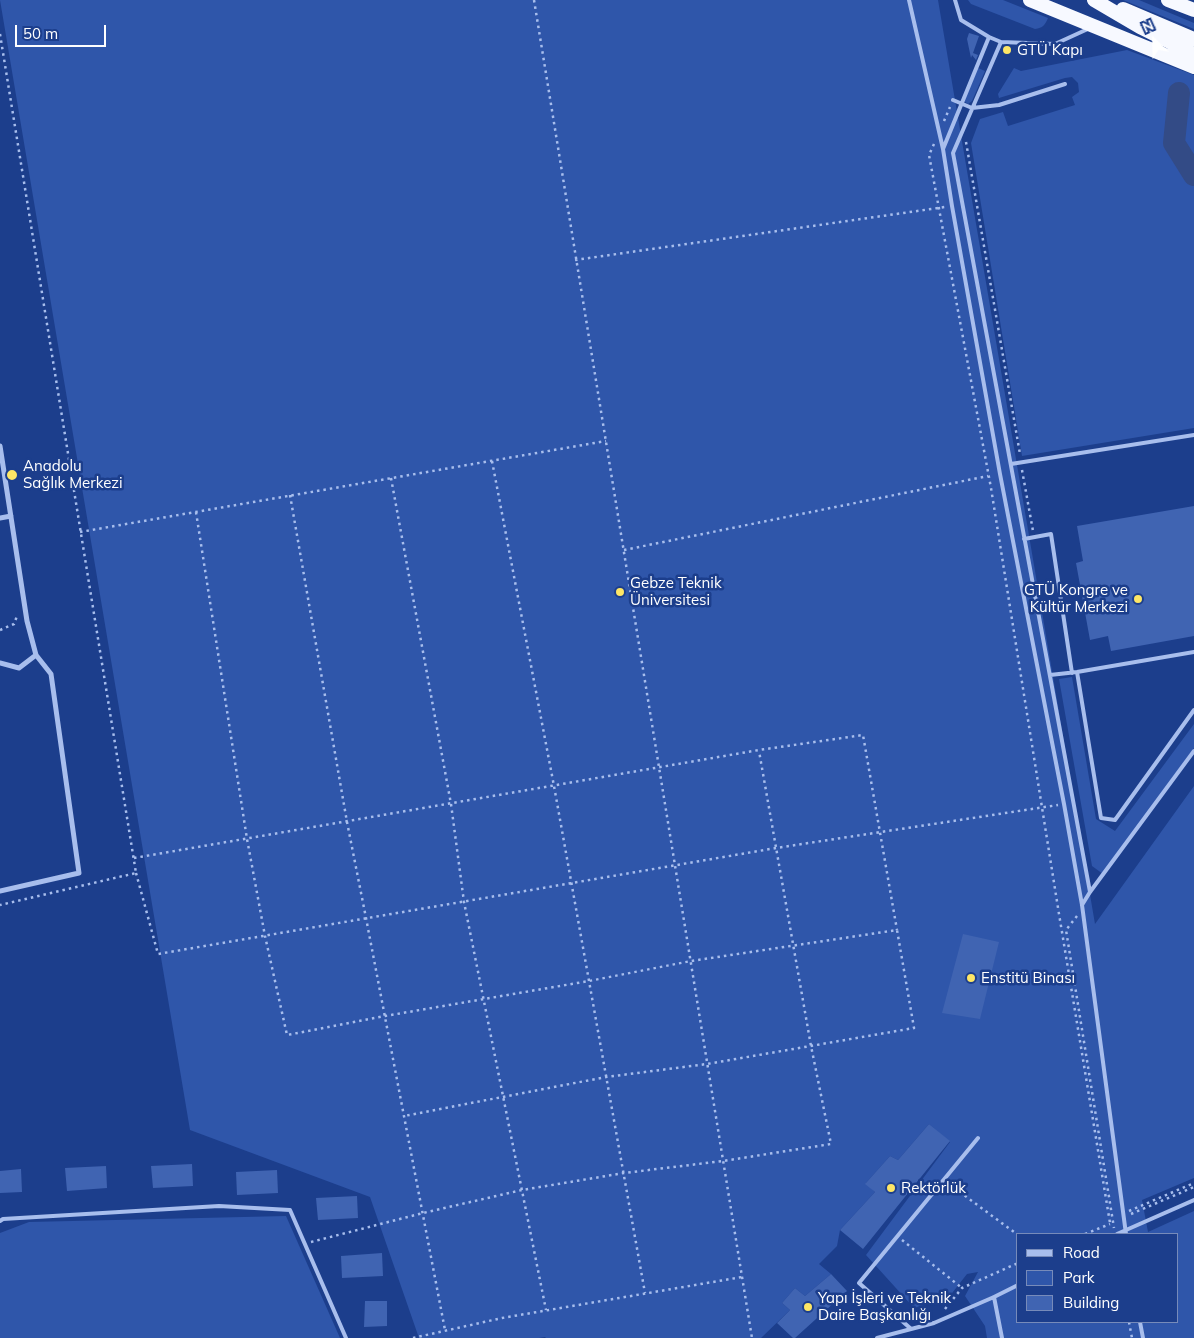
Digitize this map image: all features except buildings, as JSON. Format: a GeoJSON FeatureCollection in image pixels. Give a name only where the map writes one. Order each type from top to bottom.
{"type":"FeatureCollection","features":[{"type":"Feature","properties":{"kind":"highway"},"geometry":{"type":"LineString","coordinates":[[1030,0],[1194,67]]}},
{"type":"Feature","properties":{"kind":"highway"},"geometry":{"type":"LineString","coordinates":[[1094,0],[1140,27],[1194,54]]}},
{"type":"Feature","properties":{"kind":"highway"},"geometry":{"type":"LineString","coordinates":[[1102,0],[1194,40]]}},
{"type":"Feature","properties":{"kind":"highway"},"geometry":{"type":"LineString","coordinates":[[1168,0],[1194,10]]}},
{"type":"Feature","properties":{"kind":"street"},"geometry":{"type":"LineString","coordinates":[[0,446],[27,621],[36,655],[51,674],[79,873],[0,891]]}},
{"type":"Feature","properties":{"kind":"street"},"geometry":{"type":"LineString","coordinates":[[0,518],[11,516]]}},
{"type":"Feature","properties":{"kind":"street"},"geometry":{"type":"LineString","coordinates":[[0,663],[19,668],[36,655]]}},
{"type":"Feature","properties":{"kind":"lane"},"geometry":{"type":"LineString","coordinates":[[909,0],[943,150],[1000,474],[1064,804],[1082,907],[1125,1232],[1194,1200]]}},
{"type":"Feature","properties":{"kind":"lane"},"geometry":{"type":"LineString","coordinates":[[955,0],[961,20],[1001,42],[1056,44],[1094,26]]}},
{"type":"Feature","properties":{"kind":"lane"},"geometry":{"type":"LineString","coordinates":[[943,150],[989,37]]}},
{"type":"Feature","properties":{"kind":"lane"},"geometry":{"type":"LineString","coordinates":[[1001,42],[953,153],[1090,892]]}},
{"type":"Feature","properties":{"kind":"lane"},"geometry":{"type":"LineString","coordinates":[[953,100],[972,108],[999,105],[1065,84]]}},
{"type":"Feature","properties":{"kind":"lane"},"geometry":{"type":"LineString","coordinates":[[1011,464],[1194,435]]}},
{"type":"Feature","properties":{"kind":"lane"},"geometry":{"type":"LineString","coordinates":[[1024,539],[1051,534],[1072,673]]}},
{"type":"Feature","properties":{"kind":"lane"},"geometry":{"type":"LineString","coordinates":[[1050,675],[1194,652]]}},
{"type":"Feature","properties":{"kind":"lane"},"geometry":{"type":"LineString","coordinates":[[1077,672],[1101,818],[1115,820],[1194,710]]}},
{"type":"Feature","properties":{"kind":"lane"},"geometry":{"type":"LineString","coordinates":[[1082,907],[1090,892],[1194,751]]}},
{"type":"Feature","properties":{"kind":"lane"},"geometry":{"type":"LineString","coordinates":[[910,1328],[859,1283],[978,1138]]}},
{"type":"Feature","properties":{"kind":"lane"},"geometry":{"type":"LineString","coordinates":[[0,1221],[3,1219],[219,1206],[290,1210],[346,1338]]}},
{"type":"Feature","properties":{"kind":"lane"},"geometry":{"type":"LineString","coordinates":[[877,1338],[934,1323],[1016,1286]]}},
{"type":"Feature","properties":{"kind":"lane"},"geometry":{"type":"LineString","coordinates":[[994,1297],[1002,1338]]}},
{"type":"Feature","properties":{"kind":"lane"},"geometry":{"type":"LineString","coordinates":[[1140,1323],[1143,1338]]}},
{"type":"Feature","properties":{"kind":"path"},"geometry":{"type":"LineString","coordinates":[[534,0],[752,1338]]}},
{"type":"Feature","properties":{"kind":"path"},"geometry":{"type":"LineString","coordinates":[[0,34],[136,873],[158,954],[776,848],[1064,804]]}},
{"type":"Feature","properties":{"kind":"path"},"geometry":{"type":"LineString","coordinates":[[953,100],[928,155],[988,476],[1042,807],[1112,1221],[1116,1233]]}},
{"type":"Feature","properties":{"kind":"path"},"geometry":{"type":"LineString","coordinates":[[969,135],[966,142],[1034,537]]}},
{"type":"Feature","properties":{"kind":"path"},"geometry":{"type":"LineString","coordinates":[[576,260],[952,206]]}},
{"type":"Feature","properties":{"kind":"path"},"geometry":{"type":"LineString","coordinates":[[80,532],[606,441]]}},
{"type":"Feature","properties":{"kind":"path"},"geometry":{"type":"LineString","coordinates":[[492,461],[572,883],[645,1294]]}},
{"type":"Feature","properties":{"kind":"path"},"geometry":{"type":"LineString","coordinates":[[624,550],[1000,474]]}},
{"type":"Feature","properties":{"kind":"path"},"geometry":{"type":"LineString","coordinates":[[391,478],[451,804],[464,902],[546,1310]]}},
{"type":"Feature","properties":{"kind":"path"},"geometry":{"type":"LineString","coordinates":[[290,496],[347,822],[445,1330]]}},
{"type":"Feature","properties":{"kind":"path"},"geometry":{"type":"LineString","coordinates":[[196,512],[247,839],[265,936],[287,1035],[385,1016],[589,982],[691,961],[897,930]]}},
{"type":"Feature","properties":{"kind":"path"},"geometry":{"type":"LineString","coordinates":[[134,858],[759,750],[863,735],[914,1028],[708,1064],[606,1077],[404,1116]]}},
{"type":"Feature","properties":{"kind":"path"},"geometry":{"type":"LineString","coordinates":[[305,1244],[423,1213],[522,1190],[831,1144],[811,1046],[759,750]]}},
{"type":"Feature","properties":{"kind":"path"},"geometry":{"type":"LineString","coordinates":[[0,905],[136,873]]}},
{"type":"Feature","properties":{"kind":"path"},"geometry":{"type":"LineString","coordinates":[[1082,907],[1066,930],[1112,1221]]}},
{"type":"Feature","properties":{"kind":"path"},"geometry":{"type":"LineString","coordinates":[[944,1180],[1016,1234]]}},
{"type":"Feature","properties":{"kind":"path"},"geometry":{"type":"LineString","coordinates":[[1088,1233],[1194,1183]]}},
{"type":"Feature","properties":{"kind":"path"},"geometry":{"type":"LineString","coordinates":[[1123,1216],[1194,1187]]}},
{"type":"Feature","properties":{"kind":"path"},"geometry":{"type":"LineString","coordinates":[[898,1236],[962,1288]]}},
{"type":"Feature","properties":{"kind":"path"},"geometry":{"type":"LineString","coordinates":[[934,1323],[962,1288],[1016,1264]]}},
{"type":"Feature","properties":{"kind":"path"},"geometry":{"type":"LineString","coordinates":[[413,1338],[502,1318],[742,1277]]}},
{"type":"Feature","properties":{"kind":"path"},"geometry":{"type":"LineString","coordinates":[[1129,1323],[1132,1338]]}},
{"type":"Feature","properties":{"kind":"green space","name":"Gebze Teknik Üniversitesi"},"geometry":{"type":"Polygon","coordinates":[[[0,0],[938,0],[1095,924],[1194,786],[1194,1178],[1142,1200],[1148,1232],[1194,1211],[1194,1338],[987,1338],[985,1326],[965,1296],[978,1272],[967,1274],[949,1297],[914,1308],[866,1255],[950,1142],[929,1124],[898,1160],[890,1156],[866,1183],[875,1192],[840,1230],[837,1246],[819,1264],[831,1274],[805,1296],[795,1288],[782,1303],[790,1310],[761,1338],[419,1338],[370,1197],[190,1130],[0,0]]]}},
{"type":"Feature","properties":{"kind":"green space"},"geometry":{"type":"Polygon","coordinates":[[[968,0],[1003,0],[1048,18],[1043,26],[1035,29],[971,4],[968,0]]]}},
{"type":"Feature","properties":{"kind":"green space"},"geometry":{"type":"Polygon","coordinates":[[[1123,0],[1139,0],[1194,23],[1194,29],[1123,0]]]}},
{"type":"Feature","properties":{"kind":"green space"},"geometry":{"type":"Polygon","coordinates":[[[1127,50],[1194,75],[1194,428],[1022,456],[971,143],[980,119],[1003,112],[1008,126],[1075,105],[1072,97],[1079,92],[1078,83],[1072,77],[999,98],[998,94],[1014,68],[1021,71],[1127,50]]]}},
{"type":"Feature","properties":{"kind":"green space"},"geometry":{"type":"Polygon","coordinates":[[[978,68],[985,71],[972,101],[968,104],[964,101],[978,68]]]}},
{"type":"Feature","properties":{"kind":"green space"},"geometry":{"type":"Polygon","coordinates":[[[1072,677],[1096,819],[1115,831],[1194,724],[1194,748],[1103,874],[1092,866],[1059,679],[1072,677]]]}},
{"type":"Feature","properties":{"kind":"green space"},"geometry":{"type":"Polygon","coordinates":[[[286,1216],[340,1338],[0,1338],[0,1233],[29,1222],[286,1216]]]}},
{"type":"Feature","properties":{"kind":"waterway"},"geometry":{"type":"LineString","coordinates":[[1179,93],[1174,143],[1194,175]]}},
{"type":"Feature","properties":{"kind":"place","name":"GTÜ Kapı"},"geometry":{"type":"Point","coordinates":[1007,50]}},
{"type":"Feature","properties":{"kind":"place","name":"Anadolu Sağlık Merkezi"},"geometry":{"type":"Point","coordinates":[12,475]}},
{"type":"Feature","properties":{"kind":"place","name":"Gebze Teknik Üniversitesi"},"geometry":{"type":"Point","coordinates":[620,592]}},
{"type":"Feature","properties":{"kind":"place","name":"GTÜ Kongre ve Kültür Merkezi"},"geometry":{"type":"Point","coordinates":[1138,599]}},
{"type":"Feature","properties":{"kind":"place","name":"Enstitü Binası"},"geometry":{"type":"Point","coordinates":[971,978]}},
{"type":"Feature","properties":{"kind":"place","name":"Rektörlük"},"geometry":{"type":"Point","coordinates":[891,1188]}},
{"type":"Feature","properties":{"kind":"place","name":"Yapı İşleri ve Teknik Daire Başkanlığı"},"geometry":{"type":"Point","coordinates":[808,1307]}}]}
